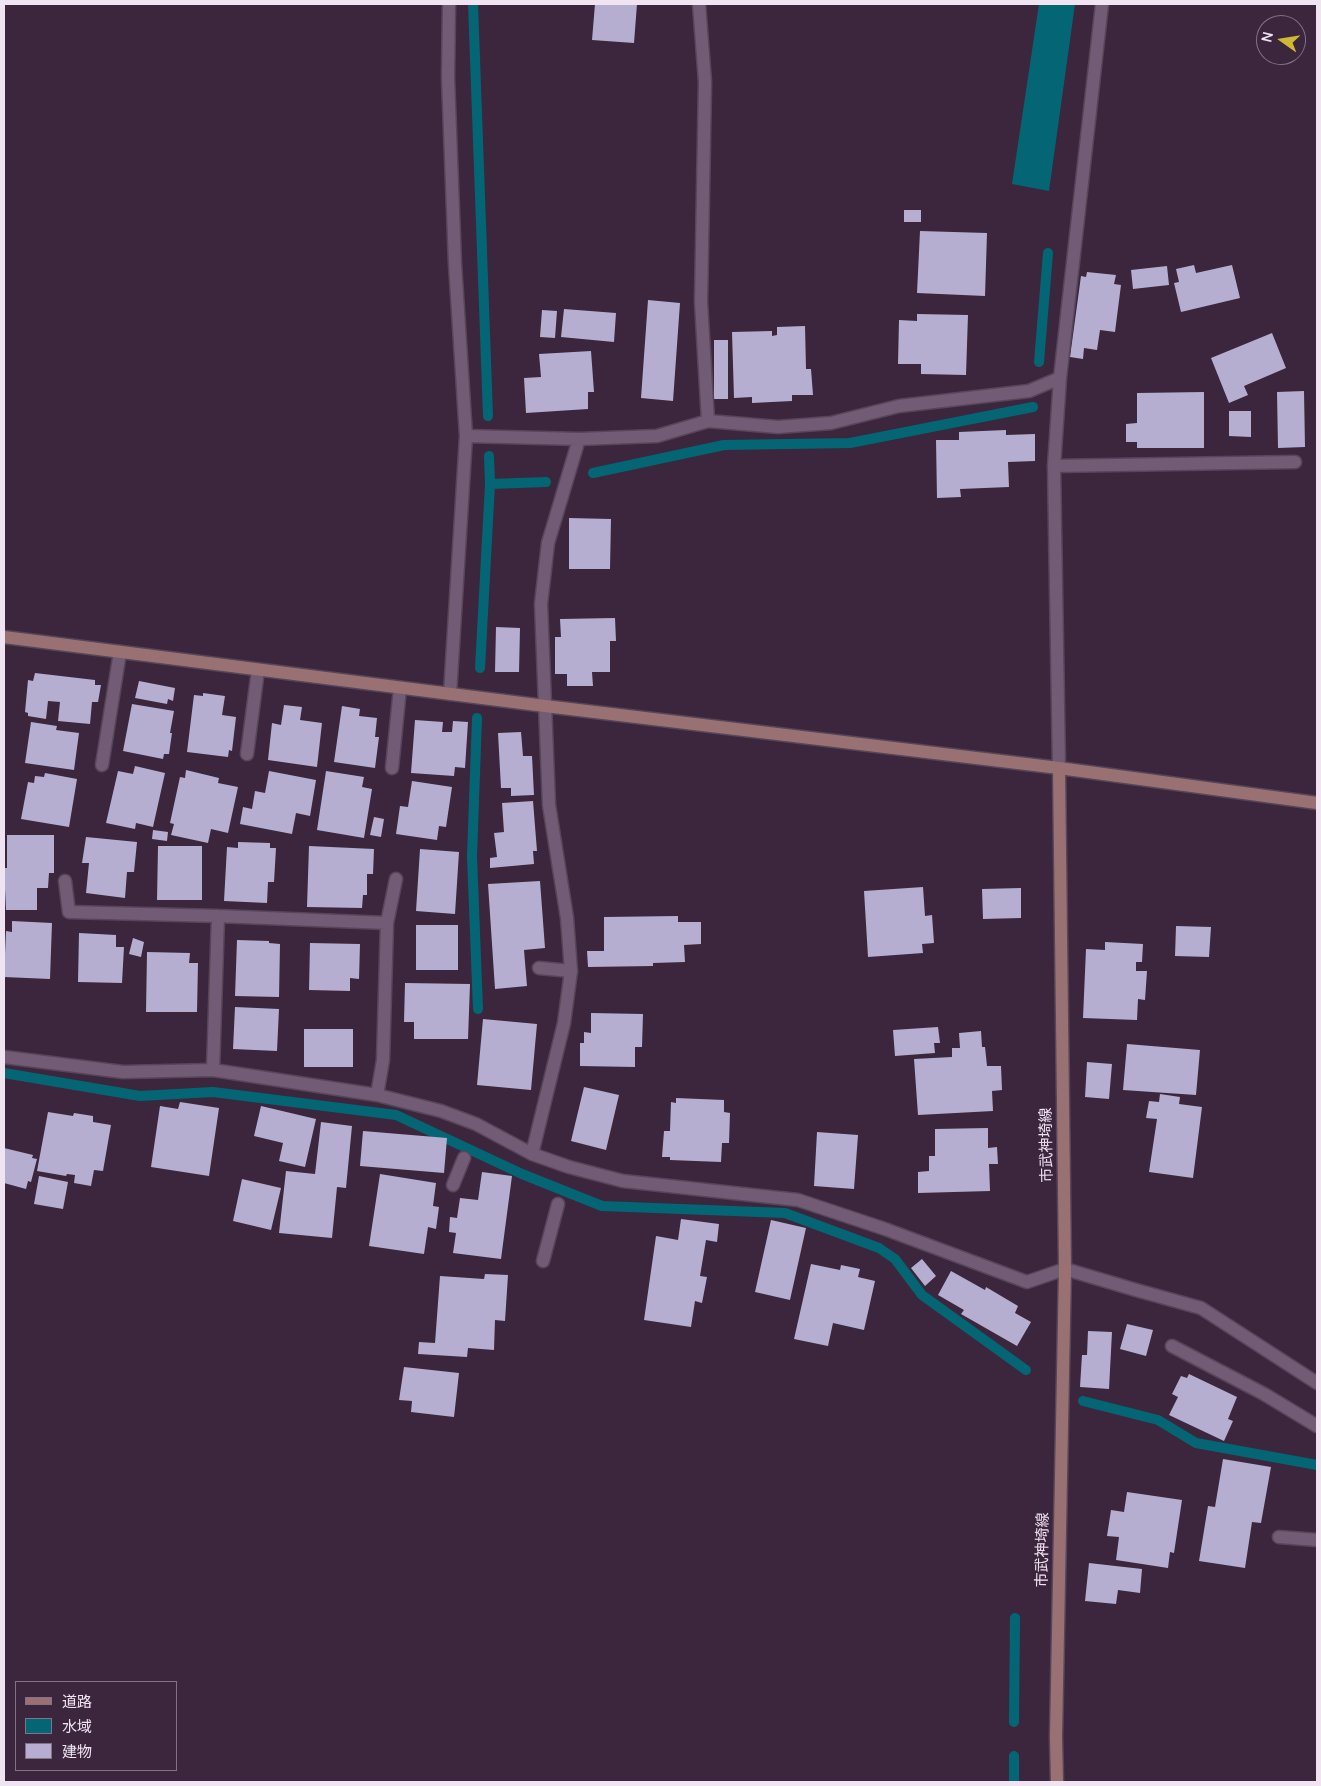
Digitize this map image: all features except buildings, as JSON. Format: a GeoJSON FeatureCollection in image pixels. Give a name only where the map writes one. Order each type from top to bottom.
{"type":"FeatureCollection","features":[{"type":"Feature","properties":{"kind":"main road"},"geometry":{"type":"LineString","coordinates":[[4,638],[1059,768],[1317,803]]}},
{"type":"Feature","properties":{"kind":"main road","name":"市武神埼線"},"geometry":{"type":"LineString","coordinates":[[1057,1782],[1056,1727],[1065,1269],[1059,768]]}},
{"type":"Feature","properties":{"kind":"street"},"geometry":{"type":"LineString","coordinates":[[449,4],[448,78],[453,215],[466,436],[450,694]]}},
{"type":"Feature","properties":{"kind":"street"},"geometry":{"type":"LineString","coordinates":[[699,4],[705,82],[701,302],[708,421]]}},
{"type":"Feature","properties":{"kind":"street"},"geometry":{"type":"LineString","coordinates":[[1059,768],[1054,466],[1060,378],[1102,4]]}},
{"type":"Feature","properties":{"kind":"street"},"geometry":{"type":"LineString","coordinates":[[466,436],[579,439],[657,436],[708,421],[778,427],[832,423],[899,406],[1029,391],[1060,378]]}},
{"type":"Feature","properties":{"kind":"street"},"geometry":{"type":"LineString","coordinates":[[532,1154],[564,1023],[571,971],[567,918],[549,805],[541,604],[548,543],[579,439]]}},
{"type":"Feature","properties":{"kind":"street"},"geometry":{"type":"LineString","coordinates":[[1054,466],[1296,462]]}},
{"type":"Feature","properties":{"kind":"street"},"geometry":{"type":"LineString","coordinates":[[4,638],[4,645]]}},
{"type":"Feature","properties":{"kind":"street"},"geometry":{"type":"LineString","coordinates":[[102,765],[120,652]]}},
{"type":"Feature","properties":{"kind":"street"},"geometry":{"type":"LineString","coordinates":[[247,754],[258,670]]}},
{"type":"Feature","properties":{"kind":"street"},"geometry":{"type":"LineString","coordinates":[[392,768],[400,688]]}},
{"type":"Feature","properties":{"kind":"street"},"geometry":{"type":"LineString","coordinates":[[376,1095],[383,1060],[387,923],[396,878]]}},
{"type":"Feature","properties":{"kind":"street"},"geometry":{"type":"LineString","coordinates":[[66,881],[69,912],[387,923]]}},
{"type":"Feature","properties":{"kind":"street"},"geometry":{"type":"LineString","coordinates":[[213,1070],[218,916]]}},
{"type":"Feature","properties":{"kind":"street"},"geometry":{"type":"LineString","coordinates":[[540,968],[571,971]]}},
{"type":"Feature","properties":{"kind":"street"},"geometry":{"type":"LineString","coordinates":[[4,1057],[123,1072],[213,1070],[376,1095],[441,1111],[496,1134],[532,1154],[569,1167],[623,1180],[798,1200],[885,1229],[1027,1282],[1065,1269],[1201,1308],[1317,1383]]}},
{"type":"Feature","properties":{"kind":"street"},"geometry":{"type":"LineString","coordinates":[[454,1185],[464,1158]]}},
{"type":"Feature","properties":{"kind":"street"},"geometry":{"type":"LineString","coordinates":[[543,1261],[558,1204]]}},
{"type":"Feature","properties":{"kind":"street"},"geometry":{"type":"LineString","coordinates":[[1172,1346],[1264,1394],[1317,1426]]}},
{"type":"Feature","properties":{"kind":"street"},"geometry":{"type":"LineString","coordinates":[[1279,1537],[1317,1540]]}},
{"type":"Feature","properties":{"kind":"water"},"geometry":{"type":"Polygon","coordinates":[[[1039,4],[1075,4],[1049,191],[1012,184],[1039,4]]]}},
{"type":"Feature","properties":{"kind":"waterway"},"geometry":{"type":"LineString","coordinates":[[473,4],[488,416]]}},
{"type":"Feature","properties":{"kind":"waterway"},"geometry":{"type":"LineString","coordinates":[[1039,362],[1048,253]]}},
{"type":"Feature","properties":{"kind":"waterway"},"geometry":{"type":"LineString","coordinates":[[593,473],[724,445],[850,443],[1033,407]]}},
{"type":"Feature","properties":{"kind":"waterway"},"geometry":{"type":"LineString","coordinates":[[489,456],[490,484]]}},
{"type":"Feature","properties":{"kind":"waterway"},"geometry":{"type":"LineString","coordinates":[[480,668],[490,484],[546,482]]}},
{"type":"Feature","properties":{"kind":"waterway"},"geometry":{"type":"LineString","coordinates":[[477,718],[472,856],[478,1009]]}},
{"type":"Feature","properties":{"kind":"waterway"},"geometry":{"type":"LineString","coordinates":[[4,1073],[140,1096],[213,1092],[396,1115],[522,1174],[602,1206],[785,1213],[879,1248],[895,1259],[922,1295],[1026,1370]]}},
{"type":"Feature","properties":{"kind":"waterway"},"geometry":{"type":"LineString","coordinates":[[1083,1401],[1158,1420],[1196,1443],[1317,1465]]}},
{"type":"Feature","properties":{"kind":"waterway"},"geometry":{"type":"LineString","coordinates":[[1014,1722],[1015,1618]]}},
{"type":"Feature","properties":{"kind":"waterway"},"geometry":{"type":"LineString","coordinates":[[1014,1756],[1014,1782]]}}]}
